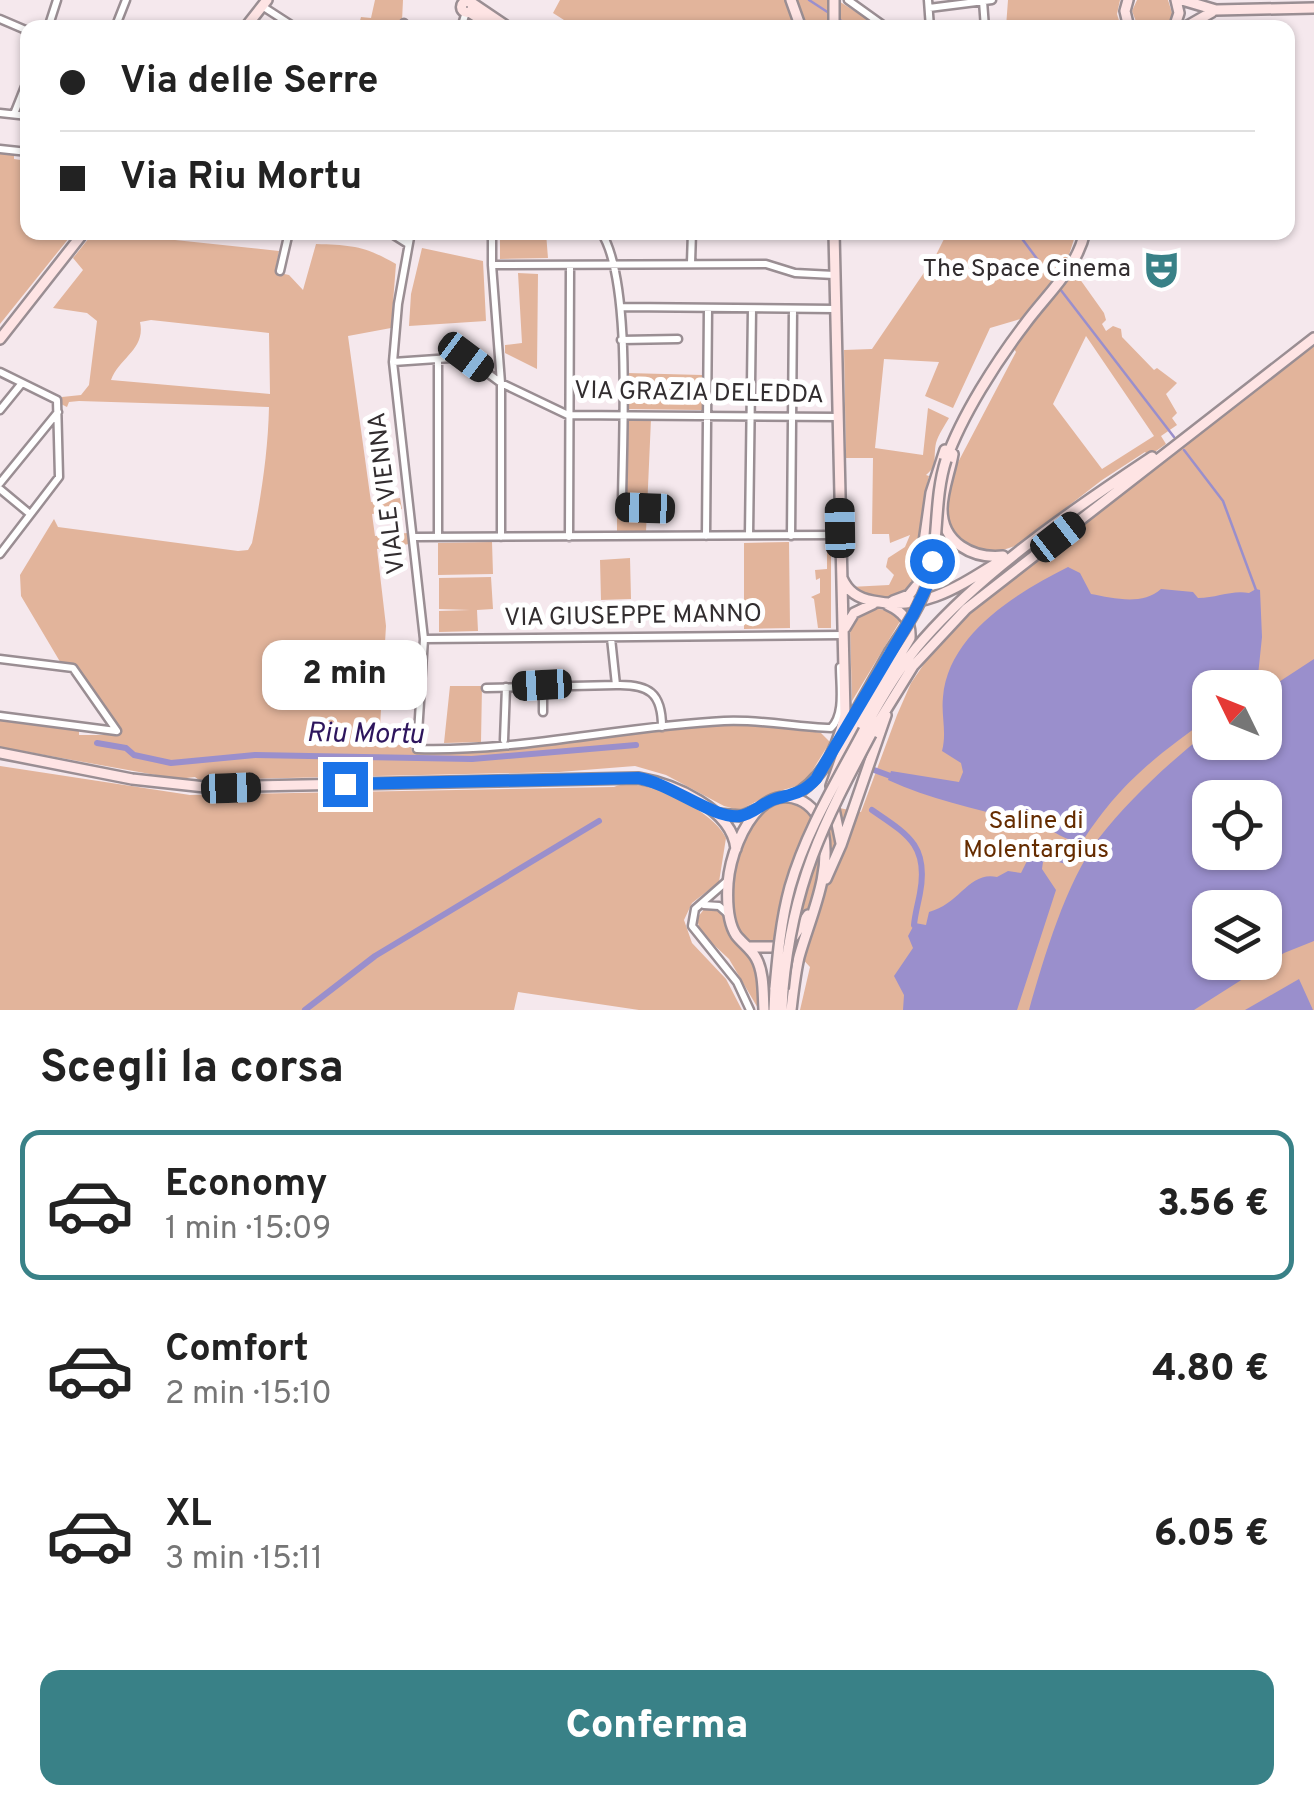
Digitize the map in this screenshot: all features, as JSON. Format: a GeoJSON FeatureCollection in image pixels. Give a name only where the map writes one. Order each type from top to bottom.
{"type":"FeatureCollection","features":[{"type":"Feature","properties":{"kind":"main road"},"geometry":{"type":"LineString","coordinates":[[448,0],[468,5],[495,20]]}},
{"type":"Feature","properties":{"kind":"main road"},"geometry":{"type":"LineString","coordinates":[[1179,0],[1210,10],[1314,8]]}},
{"type":"Feature","properties":{"kind":"main road"},"geometry":{"type":"LineString","coordinates":[[1196,20],[1210,10],[1258,0]]}},
{"type":"Feature","properties":{"kind":"main road"},"geometry":{"type":"LineString","coordinates":[[0,339],[78,240]]}},
{"type":"Feature","properties":{"kind":"main road"},"geometry":{"type":"LineString","coordinates":[[833,240],[846,694],[830,786],[842,845]]}},
{"type":"Feature","properties":{"kind":"main road"},"geometry":{"type":"LineString","coordinates":[[791,798],[808,788],[838,745],[927,586],[936,499],[953,442],[1004,354],[1074,261],[1080,240]]}},
{"type":"Feature","properties":{"kind":"main road"},"geometry":{"type":"LineString","coordinates":[[867,732],[912,666],[958,616],[1314,338]]}},
{"type":"Feature","properties":{"kind":"main road"},"geometry":{"type":"LineString","coordinates":[[881,603],[915,604],[938,598],[1011,555],[1208,420]]}},
{"type":"Feature","properties":{"kind":"main road"},"geometry":{"type":"LineString","coordinates":[[953,442],[942,504],[949,534],[974,554],[1011,555]]}},
{"type":"Feature","properties":{"kind":"main road"},"geometry":{"type":"LineString","coordinates":[[843,635],[860,608],[905,597],[918,584],[934,478],[942,452],[953,442]]}},
{"type":"Feature","properties":{"kind":"main road"},"geometry":{"type":"LineString","coordinates":[[782,1010],[780,931],[791,885],[896,674],[940,622],[1093,496]]}},
{"type":"Feature","properties":{"kind":"main road"},"geometry":{"type":"LineString","coordinates":[[830,786],[843,752],[910,638],[907,620],[900,611],[856,596],[840,573]]}},
{"type":"Feature","properties":{"kind":"main road"},"geometry":{"type":"LineString","coordinates":[[748,947],[782,947],[794,936],[818,895],[842,845],[889,703]]}},
{"type":"Feature","properties":{"kind":"main road"},"geometry":{"type":"LineString","coordinates":[[0,753],[132,779],[205,788],[638,778],[680,792],[718,814],[732,829],[736,849]]}},
{"type":"Feature","properties":{"kind":"main road"},"geometry":{"type":"LineString","coordinates":[[718,814],[742,816],[776,799],[791,798],[806,802],[821,821],[825,853],[791,1010]]}},
{"type":"Feature","properties":{"kind":"main road"},"geometry":{"type":"LineString","coordinates":[[759,809],[736,849],[728,880],[733,930],[757,959],[764,1010]]}},
{"type":"Feature","properties":{"kind":"main road"},"geometry":{"type":"LineString","coordinates":[[774,1010],[779,988]]}},
{"type":"Feature","properties":{"kind":"street"},"geometry":{"type":"LineString","coordinates":[[848,0],[876,20]]}},
{"type":"Feature","properties":{"kind":"street"},"geometry":{"type":"LineString","coordinates":[[929,4],[992,0]]}},
{"type":"Feature","properties":{"kind":"street"},"geometry":{"type":"LineString","coordinates":[[264,3],[286,20]]}},
{"type":"Feature","properties":{"kind":"street"},"geometry":{"type":"LineString","coordinates":[[14,114],[20,99]]}},
{"type":"Feature","properties":{"kind":"street"},"geometry":{"type":"LineString","coordinates":[[0,113],[20,115]]}},
{"type":"Feature","properties":{"kind":"street"},"geometry":{"type":"LineString","coordinates":[[280,271],[286,240]]}},
{"type":"Feature","properties":{"kind":"street"},"geometry":{"type":"LineString","coordinates":[[402,240],[408,244]]}},
{"type":"Feature","properties":{"kind":"street","name":"VIALE VIENNA"},"geometry":{"type":"LineString","coordinates":[[409,240],[393,362],[424,640],[417,749],[502,746],[662,727]]}},
{"type":"Feature","properties":{"kind":"street"},"geometry":{"type":"LineString","coordinates":[[492,240],[501,382],[501,537]]}},
{"type":"Feature","properties":{"kind":"street"},"geometry":{"type":"LineString","coordinates":[[606,240],[621,308],[622,507],[645,508]]}},
{"type":"Feature","properties":{"kind":"street"},"geometry":{"type":"LineString","coordinates":[[691,263],[692,240]]}},
{"type":"Feature","properties":{"kind":"street"},"geometry":{"type":"LineString","coordinates":[[492,265],[766,264],[795,273],[836,274]]}},
{"type":"Feature","properties":{"kind":"street"},"geometry":{"type":"LineString","coordinates":[[569,538],[570,267]]}},
{"type":"Feature","properties":{"kind":"street"},"geometry":{"type":"LineString","coordinates":[[621,308],[836,310]]}},
{"type":"Feature","properties":{"kind":"street"},"geometry":{"type":"LineString","coordinates":[[706,536],[708,308]]}},
{"type":"Feature","properties":{"kind":"street"},"geometry":{"type":"LineString","coordinates":[[749,535],[752,309]]}},
{"type":"Feature","properties":{"kind":"street"},"geometry":{"type":"LineString","coordinates":[[791,536],[794,309]]}},
{"type":"Feature","properties":{"kind":"street"},"geometry":{"type":"LineString","coordinates":[[621,340],[678,339]]}},
{"type":"Feature","properties":{"kind":"street","name":"VIA GRAZIA DELEDDA"},"geometry":{"type":"LineString","coordinates":[[393,362],[466,357],[501,382],[568,415],[839,417]]}},
{"type":"Feature","properties":{"kind":"street"},"geometry":{"type":"LineString","coordinates":[[438,359],[438,538]]}},
{"type":"Feature","properties":{"kind":"street"},"geometry":{"type":"LineString","coordinates":[[0,372],[57,400],[58,412],[58,477],[0,554]]}},
{"type":"Feature","properties":{"kind":"street"},"geometry":{"type":"LineString","coordinates":[[0,410],[22,383]]}},
{"type":"Feature","properties":{"kind":"street"},"geometry":{"type":"LineString","coordinates":[[30,514],[0,486],[58,412]]}},
{"type":"Feature","properties":{"kind":"street"},"geometry":{"type":"LineString","coordinates":[[415,537],[840,535]]}},
{"type":"Feature","properties":{"kind":"street"},"geometry":{"type":"LineString","coordinates":[[486,688],[637,686],[651,692],[661,705],[662,727],[746,721],[833,728],[840,710],[843,635]]}},
{"type":"Feature","properties":{"kind":"street","name":"VIA GIUSEPPE MANNO"},"geometry":{"type":"LineString","coordinates":[[424,640],[843,635]]}},
{"type":"Feature","properties":{"kind":"street"},"geometry":{"type":"LineString","coordinates":[[611,638],[616,685]]}},
{"type":"Feature","properties":{"kind":"street"},"geometry":{"type":"LineString","coordinates":[[0,659],[73,668],[117,731],[0,716]]}},
{"type":"Feature","properties":{"kind":"street"},"geometry":{"type":"LineString","coordinates":[[542,685],[543,712]]}},
{"type":"Feature","properties":{"kind":"street"},"geometry":{"type":"LineString","coordinates":[[504,740],[506,687]]}},
{"type":"Feature","properties":{"kind":"street"},"geometry":{"type":"LineString","coordinates":[[728,880],[698,906],[692,920],[696,933],[737,982],[750,1010]]}},
{"type":"Feature","properties":{"kind":"street"},"geometry":{"type":"LineString","coordinates":[[698,906],[713,904],[729,915]]}},
{"type":"Feature","properties":{"kind":"green space"},"geometry":{"type":"Polygon","coordinates":[[[375,0],[403,0],[402,20],[360,20],[371,18],[375,0]]]}},
{"type":"Feature","properties":{"kind":"green space"},"geometry":{"type":"Polygon","coordinates":[[[560,0],[785,0],[792,20],[564,20],[553,13],[560,0]]]}},
{"type":"Feature","properties":{"kind":"green space"},"geometry":{"type":"Polygon","coordinates":[[[792,0],[837,0],[869,20],[801,20],[792,0]]]}},
{"type":"Feature","properties":{"kind":"green space"},"geometry":{"type":"Polygon","coordinates":[[[1008,0],[1120,0],[1119,20],[1007,20],[1008,0]]]}},
{"type":"Feature","properties":{"kind":"green space"},"geometry":{"type":"Polygon","coordinates":[[[1137,0],[1168,0],[1173,16],[1171,20],[1135,20],[1132,11],[1137,0]]]}},
{"type":"Feature","properties":{"kind":"green space"},"geometry":{"type":"Polygon","coordinates":[[[0,152],[14,154],[14,159],[20,160],[20,240],[67,240],[0,324],[0,152]]]}},
{"type":"Feature","properties":{"kind":"green space"},"geometry":{"type":"Polygon","coordinates":[[[87,240],[175,240],[279,251],[275,272],[289,275],[303,290],[316,244],[358,248],[396,264],[391,328],[348,336],[371,502],[400,498],[402,509],[372,514],[375,536],[407,533],[409,544],[377,549],[386,626],[379,743],[411,746],[412,752],[443,753],[724,725],[776,725],[821,733],[830,742],[804,784],[739,810],[666,775],[635,766],[559,772],[199,780],[0,747],[0,717],[79,729],[79,735],[116,735],[120,731],[76,667],[62,665],[21,596],[20,575],[54,519],[58,527],[248,550],[266,458],[269,407],[79,401],[69,402],[67,407],[61,404],[62,397],[81,395],[89,385],[97,321],[87,313],[53,308],[83,270],[73,258],[87,240]],[[151,320],[140,322],[136,346],[111,380],[270,394],[269,333],[151,320]]]}},
{"type":"Feature","properties":{"kind":"green space"},"geometry":{"type":"Polygon","coordinates":[[[500,240],[547,240],[548,258],[500,259],[500,240]]]}},
{"type":"Feature","properties":{"kind":"green space"},"geometry":{"type":"Polygon","coordinates":[[[944,240],[1074,240],[1067,261],[1104,313],[1106,320],[1102,324],[1106,331],[1113,326],[1121,329],[1122,337],[1154,370],[1157,368],[1177,383],[1166,394],[1177,413],[1172,418],[1177,425],[1161,436],[1166,444],[1149,456],[1145,452],[1102,480],[1018,545],[991,554],[972,550],[953,534],[947,518],[947,497],[955,468],[1016,352],[1013,347],[1057,292],[1050,287],[1024,318],[990,328],[953,408],[925,396],[939,362],[884,359],[875,448],[923,455],[928,408],[949,418],[937,440],[934,465],[926,475],[928,495],[916,582],[893,596],[867,595],[850,587],[889,585],[894,575],[886,567],[888,558],[905,547],[910,535],[890,543],[889,534],[872,534],[873,458],[846,458],[844,350],[872,349],[944,240]],[[1086,336],[1053,404],[1102,469],[1154,436],[1086,336]]]}},
{"type":"Feature","properties":{"kind":"green space"},"geometry":{"type":"Polygon","coordinates":[[[422,248],[483,261],[486,321],[409,326],[411,294],[422,248]]]}},
{"type":"Feature","properties":{"kind":"green space"},"geometry":{"type":"Polygon","coordinates":[[[518,273],[538,274],[537,369],[505,353],[505,345],[522,343],[518,273]]]}},
{"type":"Feature","properties":{"kind":"green space","name":"Saline di Molentargius"},"geometry":{"type":"Polygon","coordinates":[[[1314,346],[1314,1010],[800,1010],[810,967],[783,938],[774,945],[749,941],[737,923],[732,897],[735,869],[744,842],[757,819],[773,805],[793,803],[813,816],[828,806],[861,812],[911,683],[939,642],[983,600],[1314,346]]]}},
{"type":"Feature","properties":{"kind":"green space"},"geometry":{"type":"Polygon","coordinates":[[[627,373],[702,375],[702,410],[627,409],[627,373]]]}},
{"type":"Feature","properties":{"kind":"green space"},"geometry":{"type":"Polygon","coordinates":[[[651,419],[646,532],[617,532],[617,512],[625,511],[625,420],[651,419]]]}},
{"type":"Feature","properties":{"kind":"green space"},"geometry":{"type":"Polygon","coordinates":[[[492,542],[493,574],[438,575],[438,543],[492,542]]]}},
{"type":"Feature","properties":{"kind":"green space"},"geometry":{"type":"Polygon","coordinates":[[[789,542],[790,628],[744,629],[744,543],[789,542]]]}},
{"type":"Feature","properties":{"kind":"green space"},"geometry":{"type":"Polygon","coordinates":[[[831,545],[831,628],[818,628],[811,597],[820,593],[820,578],[816,580],[815,570],[827,569],[827,546],[831,545]]]}},
{"type":"Feature","properties":{"kind":"green space"},"geometry":{"type":"Polygon","coordinates":[[[630,558],[631,599],[601,600],[600,560],[630,558]]]}},
{"type":"Feature","properties":{"kind":"green space"},"geometry":{"type":"Polygon","coordinates":[[[491,577],[493,609],[477,610],[478,631],[439,632],[439,611],[470,610],[439,609],[439,578],[491,577]]]}},
{"type":"Feature","properties":{"kind":"green space"},"geometry":{"type":"Polygon","coordinates":[[[873,608],[895,612],[902,618],[852,701],[850,627],[854,616],[873,608]]]}},
{"type":"Feature","properties":{"kind":"green space"},"geometry":{"type":"Polygon","coordinates":[[[450,686],[482,686],[481,742],[444,743],[450,686]]]}},
{"type":"Feature","properties":{"kind":"green space"},"geometry":{"type":"Polygon","coordinates":[[[0,766],[190,795],[627,785],[659,791],[708,817],[726,838],[719,882],[692,903],[684,920],[692,943],[726,979],[742,1010],[639,1010],[518,992],[514,1010],[0,1010],[0,766]]]}},
{"type":"Feature","properties":{"kind":"green space"},"geometry":{"type":"Polygon","coordinates":[[[714,907],[724,916],[731,934],[749,953],[757,970],[759,1010],[729,959],[700,932],[697,918],[705,908],[714,907]]]}},
{"type":"Feature","properties":{"kind":"shaded area"},"geometry":{"type":"Polygon","coordinates":[[[1068,567],[1080,573],[1091,594],[1118,599],[1145,598],[1161,589],[1193,592],[1198,598],[1260,590],[1259,670],[1192,670],[1192,731],[1139,773],[1110,803],[1082,842],[888,780],[891,771],[959,782],[961,763],[942,751],[943,697],[948,674],[972,635],[1028,589],[1068,567]]]}},
{"type":"Feature","properties":{"kind":"shaded area"},"geometry":{"type":"Polygon","coordinates":[[[1314,659],[1314,941],[1282,954],[1282,890],[1192,890],[1192,980],[1241,980],[1194,1010],[1029,1010],[1066,898],[1087,856],[1124,809],[1192,745],[1192,760],[1282,760],[1282,680],[1314,659]]]}},
{"type":"Feature","properties":{"kind":"shaded area"},"geometry":{"type":"Polygon","coordinates":[[[1040,851],[1075,853],[1069,865],[1052,860],[1043,862],[1042,869],[1056,890],[1017,1010],[903,1010],[904,995],[894,976],[913,948],[908,936],[915,923],[926,925],[929,912],[979,879],[1008,871],[1021,873],[1030,855],[1040,851]]]}},
{"type":"Feature","properties":{"kind":"shaded area"},"geometry":{"type":"Polygon","coordinates":[[[1299,979],[1313,1010],[1245,1010],[1299,979]]]}},
{"type":"Feature","properties":{"kind":"waterway"},"geometry":{"type":"LineString","coordinates":[[809,0],[829,13]]}},
{"type":"Feature","properties":{"kind":"waterway"},"geometry":{"type":"LineString","coordinates":[[1023,240],[1055,283]]}},
{"type":"Feature","properties":{"kind":"waterway"},"geometry":{"type":"LineString","coordinates":[[1060,289],[1174,437]]}},
{"type":"Feature","properties":{"kind":"waterway"},"geometry":{"type":"LineString","coordinates":[[1184,450],[1223,501],[1256,590]]}},
{"type":"Feature","properties":{"kind":"waterway","name":"Riu Mortu"},"geometry":{"type":"LineString","coordinates":[[97,743],[171,763],[255,755],[472,759],[636,745]]}},
{"type":"Feature","properties":{"kind":"waterway","name":"Riu Mortu"},"geometry":{"type":"LineString","coordinates":[[866,767],[896,778]]}},
{"type":"Feature","properties":{"kind":"waterway"},"geometry":{"type":"LineString","coordinates":[[872,810],[905,834],[918,852],[922,877],[914,925]]}},
{"type":"Feature","properties":{"kind":"waterway"},"geometry":{"type":"LineString","coordinates":[[305,1010],[375,956],[599,821]]}},
{"type":"Feature","properties":{"kind":"place","name":"The Space Cinema"},"geometry":{"type":"Point","coordinates":[1161,270]}},
{"type":"Feature","properties":{"kind":"route"},"geometry":{"type":"LineString","coordinates":[[345,784],[638,778],[680,792],[718,814],[731,816],[742,816],[776,799],[791,798],[816,779],[836,747],[913,615],[927,586],[932,561]]}}]}
